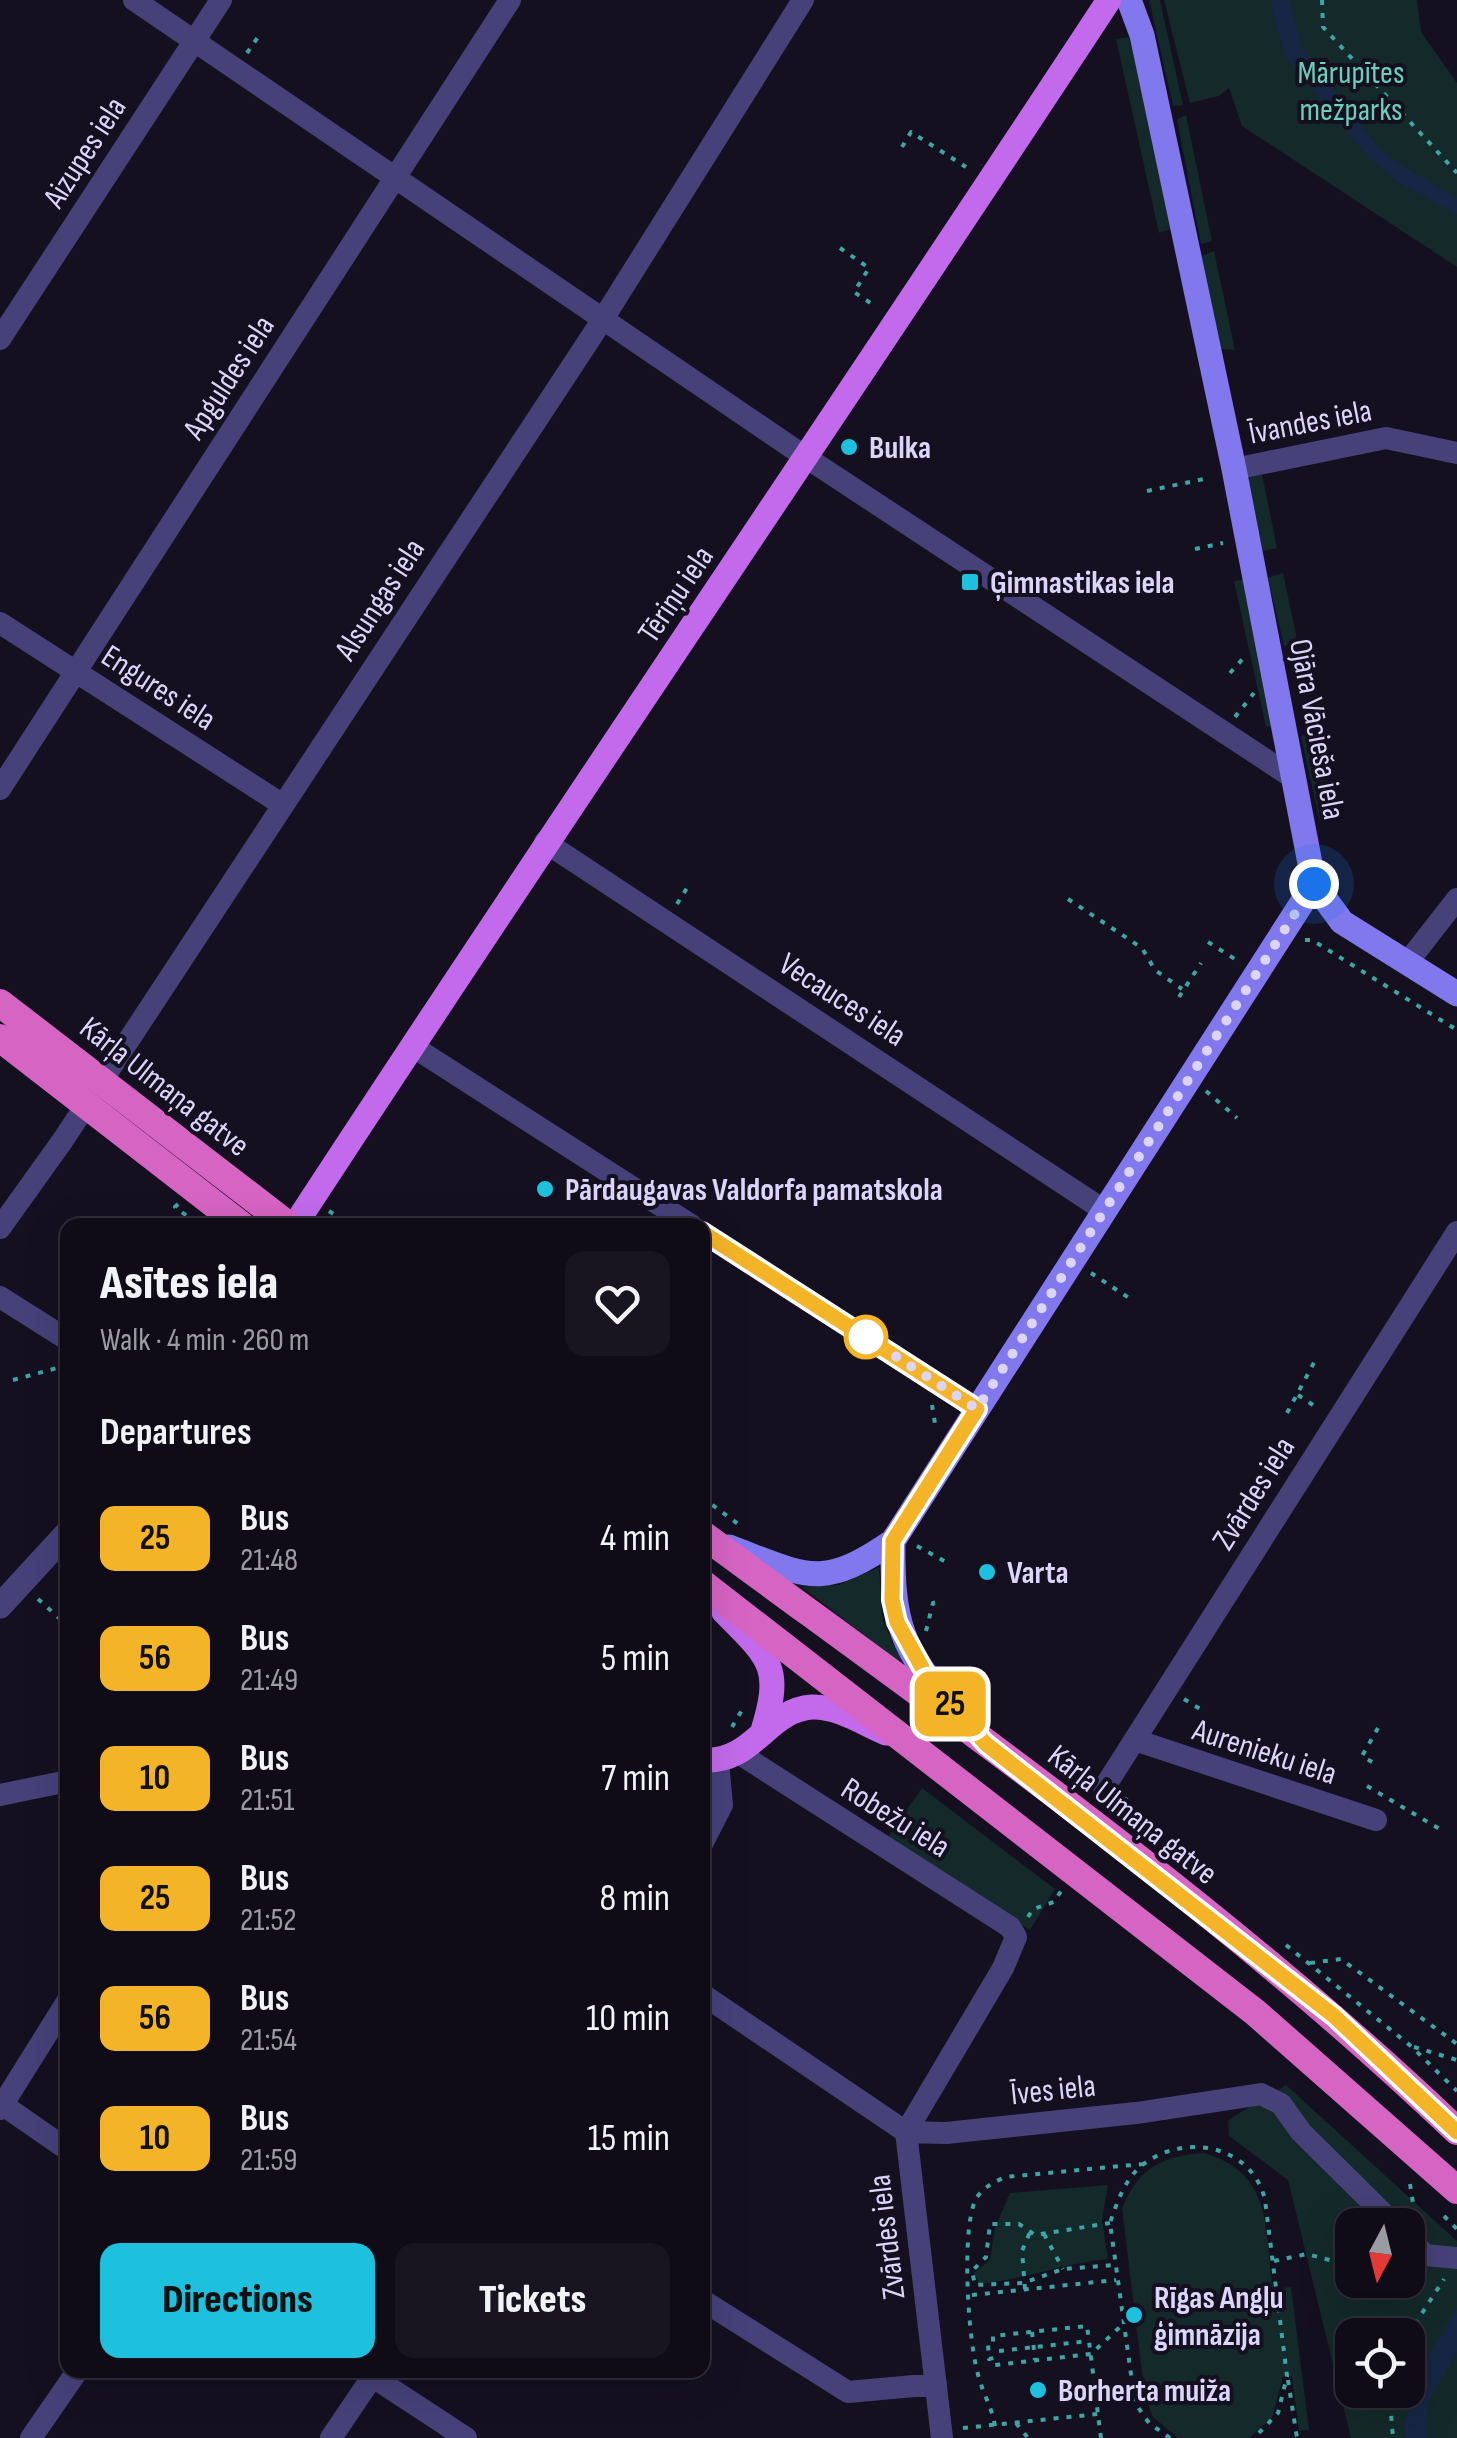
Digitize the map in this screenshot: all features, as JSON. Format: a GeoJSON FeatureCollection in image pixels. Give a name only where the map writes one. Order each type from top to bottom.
{"type":"FeatureCollection","features":[{"type":"Feature","properties":{"kind":"highway","name":"Kārļa Ulmaņa gatve"},"geometry":{"type":"LineString","coordinates":[[0,1003],[283,1218]]}},
{"type":"Feature","properties":{"kind":"highway","name":"Kārļa Ulmaņa gatve"},"geometry":{"type":"LineString","coordinates":[[0,1038],[232,1218]]}},
{"type":"Feature","properties":{"kind":"highway","name":"Kārļa Ulmaņa gatve"},"geometry":{"type":"LineString","coordinates":[[710,1540],[986,1744],[1334,2016],[1454,2129]]}},
{"type":"Feature","properties":{"kind":"highway"},"geometry":{"type":"LineString","coordinates":[[710,1588],[1256,2013],[1452,2185]]}},
{"type":"Feature","properties":{"kind":"main road","name":"Tēriņu iela"},"geometry":{"type":"LineString","coordinates":[[297,1218],[1109,0]]}},
{"type":"Feature","properties":{"kind":"main road","name":"Ojāra Vācieša iela"},"geometry":{"type":"LineString","coordinates":[[1129,0],[1142,36],[1234,469],[1314,884]]}},
{"type":"Feature","properties":{"kind":"main road"},"geometry":{"type":"LineString","coordinates":[[710,1539],[802,1574],[845,1572],[893,1541],[1314,884],[1342,922],[1457,994]]}},
{"type":"Feature","properties":{"kind":"main road"},"geometry":{"type":"LineString","coordinates":[[893,1541],[892,1600],[911,1653],[930,1682],[986,1744]]}},
{"type":"Feature","properties":{"kind":"main road"},"geometry":{"type":"LineString","coordinates":[[710,1598],[768,1656],[774,1696],[762,1734]]}},
{"type":"Feature","properties":{"kind":"main road","name":"Robežu iela"},"geometry":{"type":"LineString","coordinates":[[720,1759],[791,1714],[824,1708],[918,1748]]}},
{"type":"Feature","properties":{"kind":"street"},"geometry":{"type":"LineString","coordinates":[[134,0],[807,458],[1295,779]]}},
{"type":"Feature","properties":{"kind":"street","name":"Aizupes iela"},"geometry":{"type":"LineString","coordinates":[[0,339],[221,0]]}},
{"type":"Feature","properties":{"kind":"street","name":"Apguldes iela"},"geometry":{"type":"LineString","coordinates":[[0,789],[510,0]]}},
{"type":"Feature","properties":{"kind":"street","name":"Alsungas iela"},"geometry":{"type":"LineString","coordinates":[[0,1228],[63,1140],[603,319],[803,0]]}},
{"type":"Feature","properties":{"kind":"street","name":"Īvandes iela"},"geometry":{"type":"LineString","coordinates":[[1234,469],[1386,438],[1457,453]]}},
{"type":"Feature","properties":{"kind":"street","name":"Engures iela"},"geometry":{"type":"LineString","coordinates":[[0,623],[283,804]]}},
{"type":"Feature","properties":{"kind":"street","name":"Vecauces iela"},"geometry":{"type":"LineString","coordinates":[[545,842],[1105,1210]]}},
{"type":"Feature","properties":{"kind":"street"},"geometry":{"type":"LineString","coordinates":[[1407,963],[1457,899]]}},
{"type":"Feature","properties":{"kind":"street"},"geometry":{"type":"LineString","coordinates":[[412,1046],[680,1218]]}},
{"type":"Feature","properties":{"kind":"street","name":"Zvārdes iela"},"geometry":{"type":"LineString","coordinates":[[1104,1788],[1457,1232]]}},
{"type":"Feature","properties":{"kind":"street"},"geometry":{"type":"LineString","coordinates":[[710,1237],[977,1409]]}},
{"type":"Feature","properties":{"kind":"street"},"geometry":{"type":"LineString","coordinates":[[0,1297],[60,1335]]}},
{"type":"Feature","properties":{"kind":"street"},"geometry":{"type":"LineString","coordinates":[[0,1606],[60,1541]]}},
{"type":"Feature","properties":{"kind":"street","name":"Aurenieku iela"},"geometry":{"type":"LineString","coordinates":[[1135,1740],[1376,1820]]}},
{"type":"Feature","properties":{"kind":"street"},"geometry":{"type":"LineString","coordinates":[[710,1828],[722,1805],[720,1759]]}},
{"type":"Feature","properties":{"kind":"street","name":"Robežu iela"},"geometry":{"type":"LineString","coordinates":[[720,1759],[1010,1927],[1016,1937]]}},
{"type":"Feature","properties":{"kind":"street"},"geometry":{"type":"LineString","coordinates":[[0,1795],[60,1783]]}},
{"type":"Feature","properties":{"kind":"street","name":"Zvārdes iela"},"geometry":{"type":"LineString","coordinates":[[949,2434],[936,2384],[906,2132],[1016,1937]]}},
{"type":"Feature","properties":{"kind":"street"},"geometry":{"type":"LineString","coordinates":[[710,1999],[906,2132]]}},
{"type":"Feature","properties":{"kind":"street"},"geometry":{"type":"LineString","coordinates":[[60,2013],[1,2107],[60,2145]]}},
{"type":"Feature","properties":{"kind":"street","name":"Īves iela"},"geometry":{"type":"LineString","coordinates":[[906,2132],[946,2133],[1136,2113],[1261,2094],[1281,2104],[1302,2132],[1379,2208]]}},
{"type":"Feature","properties":{"kind":"street"},"geometry":{"type":"LineString","coordinates":[[1425,2255],[1451,2268]]}},
{"type":"Feature","properties":{"kind":"street"},"geometry":{"type":"LineString","coordinates":[[710,2305],[848,2392],[936,2384]]}},
{"type":"Feature","properties":{"kind":"street"},"geometry":{"type":"LineString","coordinates":[[31,2438],[72,2378]]}},
{"type":"Feature","properties":{"kind":"street"},"geometry":{"type":"LineString","coordinates":[[331,2438],[372,2378]]}},
{"type":"Feature","properties":{"kind":"street"},"geometry":{"type":"LineString","coordinates":[[382,2378],[466,2438]]}},
{"type":"Feature","properties":{"kind":"path"},"geometry":{"type":"LineString","coordinates":[[1322,0],[1323,26],[1457,173]]}},
{"type":"Feature","properties":{"kind":"path"},"geometry":{"type":"LineString","coordinates":[[902,146],[911,132],[966,167]]}},
{"type":"Feature","properties":{"kind":"path"},"geometry":{"type":"LineString","coordinates":[[840,248],[869,268],[854,292],[875,306]]}},
{"type":"Feature","properties":{"kind":"path"},"geometry":{"type":"LineString","coordinates":[[1146,490],[1210,478]]}},
{"type":"Feature","properties":{"kind":"path"},"geometry":{"type":"LineString","coordinates":[[1195,549],[1224,543]]}},
{"type":"Feature","properties":{"kind":"path"},"geometry":{"type":"LineString","coordinates":[[1230,673],[1247,654]]}},
{"type":"Feature","properties":{"kind":"path"},"geometry":{"type":"LineString","coordinates":[[1235,717],[1256,691]]}},
{"type":"Feature","properties":{"kind":"path"},"geometry":{"type":"LineString","coordinates":[[1068,899],[1142,948],[1156,970],[1182,989]]}},
{"type":"Feature","properties":{"kind":"path"},"geometry":{"type":"LineString","coordinates":[[1292,942],[1312,940],[1457,1030]]}},
{"type":"Feature","properties":{"kind":"path"},"geometry":{"type":"LineString","coordinates":[[1208,942],[1257,973]]}},
{"type":"Feature","properties":{"kind":"path"},"geometry":{"type":"LineString","coordinates":[[1179,997],[1201,962]]}},
{"type":"Feature","properties":{"kind":"path"},"geometry":{"type":"LineString","coordinates":[[1199,1085],[1237,1118]]}},
{"type":"Feature","properties":{"kind":"path"},"geometry":{"type":"LineString","coordinates":[[176,1207],[190,1218]]}},
{"type":"Feature","properties":{"kind":"path"},"geometry":{"type":"LineString","coordinates":[[322,1207],[339,1218]]}},
{"type":"Feature","properties":{"kind":"path"},"geometry":{"type":"LineString","coordinates":[[1082,1267],[1129,1298]]}},
{"type":"Feature","properties":{"kind":"path"},"geometry":{"type":"LineString","coordinates":[[1287,1413],[1317,1357]]}},
{"type":"Feature","properties":{"kind":"path"},"geometry":{"type":"LineString","coordinates":[[14,1380],[60,1366]]}},
{"type":"Feature","properties":{"kind":"path"},"geometry":{"type":"LineString","coordinates":[[1298,1395],[1338,1420]]}},
{"type":"Feature","properties":{"kind":"path"},"geometry":{"type":"LineString","coordinates":[[931,1401],[936,1421],[934,1444]]}},
{"type":"Feature","properties":{"kind":"path"},"geometry":{"type":"LineString","coordinates":[[710,1503],[752,1535]]}},
{"type":"Feature","properties":{"kind":"path"},"geometry":{"type":"LineString","coordinates":[[893,1541],[906,1554],[911,1542],[948,1563]]}},
{"type":"Feature","properties":{"kind":"path"},"geometry":{"type":"LineString","coordinates":[[33,1594],[60,1619]]}},
{"type":"Feature","properties":{"kind":"path"},"geometry":{"type":"LineString","coordinates":[[922,1646],[933,1603],[938,1602]]}},
{"type":"Feature","properties":{"kind":"path"},"geometry":{"type":"LineString","coordinates":[[720,1759],[726,1739],[750,1697]]}},
{"type":"Feature","properties":{"kind":"path"},"geometry":{"type":"LineString","coordinates":[[1378,1728],[1362,1756],[1379,1766]]}},
{"type":"Feature","properties":{"kind":"path"},"geometry":{"type":"LineString","coordinates":[[1367,1786],[1443,1831]]}},
{"type":"Feature","properties":{"kind":"path"},"geometry":{"type":"LineString","coordinates":[[1016,1937],[1033,1908],[1054,1902],[1061,1890]]}},
{"type":"Feature","properties":{"kind":"path"},"geometry":{"type":"LineString","coordinates":[[1280,1940],[1412,2047],[1456,2090]]}},
{"type":"Feature","properties":{"kind":"path"},"geometry":{"type":"LineString","coordinates":[[1309,1963],[1341,1959],[1457,2044]]}},
{"type":"Feature","properties":{"kind":"path"},"geometry":{"type":"LineString","coordinates":[[1412,2047],[1457,2060]]}},
{"type":"Feature","properties":{"kind":"path"},"geometry":{"type":"LineString","coordinates":[[994,2426],[992,2403],[979,2381],[970,2295],[969,2226],[976,2199],[986,2187],[1005,2177],[1143,2164],[1184,2147],[1218,2149],[1237,2158],[1262,2188],[1297,2438]]}},
{"type":"Feature","properties":{"kind":"path"},"geometry":{"type":"LineString","coordinates":[[1143,2164],[1120,2196],[1110,2223],[1135,2403],[1148,2423],[1170,2438]]}},
{"type":"Feature","properties":{"kind":"path"},"geometry":{"type":"LineString","coordinates":[[1409,2192],[1410,2184]]}},
{"type":"Feature","properties":{"kind":"path"},"geometry":{"type":"LineString","coordinates":[[1444,2216],[1457,2229]]}},
{"type":"Feature","properties":{"kind":"path"},"geometry":{"type":"LineString","coordinates":[[969,2279],[986,2256],[990,2224],[1019,2224],[1030,2232],[1044,2234],[1110,2223]]}},
{"type":"Feature","properties":{"kind":"path"},"geometry":{"type":"LineString","coordinates":[[1024,2286],[1022,2251],[1030,2232]]}},
{"type":"Feature","properties":{"kind":"path"},"geometry":{"type":"LineString","coordinates":[[1044,2234],[1063,2269]]}},
{"type":"Feature","properties":{"kind":"path"},"geometry":{"type":"LineString","coordinates":[[1274,2261],[1307,2254],[1335,2261]]}},
{"type":"Feature","properties":{"kind":"path"},"geometry":{"type":"LineString","coordinates":[[970,2295],[1024,2286],[1063,2269],[1115,2265]]}},
{"type":"Feature","properties":{"kind":"path"},"geometry":{"type":"LineString","coordinates":[[1419,2318],[1451,2268]]}},
{"type":"Feature","properties":{"kind":"path"},"geometry":{"type":"LineString","coordinates":[[969,2279],[982,2287],[1116,2280]]}},
{"type":"Feature","properties":{"kind":"path"},"geometry":{"type":"LineString","coordinates":[[994,2344],[992,2336],[1087,2326],[1102,2438]]}},
{"type":"Feature","properties":{"kind":"path"},"geometry":{"type":"LineString","coordinates":[[994,2358],[995,2365],[1091,2354],[1122,2326]]}},
{"type":"Feature","properties":{"kind":"path"},"geometry":{"type":"LineString","coordinates":[[1032,2332],[1035,2360]]}},
{"type":"Feature","properties":{"kind":"path"},"geometry":{"type":"LineString","coordinates":[[1000,2351],[1089,2341]]}},
{"type":"Feature","properties":{"kind":"path"},"geometry":{"type":"LineString","coordinates":[[999,2344],[1000,2351],[1000,2358],[989,2359],[988,2345],[999,2344]]}},
{"type":"Feature","properties":{"kind":"path"},"geometry":{"type":"LineString","coordinates":[[1255,2438],[1278,2413],[1287,2376]]}},
{"type":"Feature","properties":{"kind":"path"},"geometry":{"type":"LineString","coordinates":[[1390,2408],[1393,2438]]}},
{"type":"Feature","properties":{"kind":"path"},"geometry":{"type":"LineString","coordinates":[[949,2434],[1098,2414]]}},
{"type":"Feature","properties":{"kind":"path"},"geometry":{"type":"LineString","coordinates":[[1016,2423],[1028,2438]]}},
{"type":"Feature","properties":{"kind":"green space"},"geometry":{"type":"Polygon","coordinates":[[[1149,0],[1160,0],[1183,105],[1173,106],[1149,0]]]}},
{"type":"Feature","properties":{"kind":"green space","name":"Mārupītes mežparks"},"geometry":{"type":"Polygon","coordinates":[[[1164,0],[1417,0],[1421,32],[1457,83],[1457,267],[1242,126],[1229,88],[1219,96],[1190,103],[1164,0]]]}},
{"type":"Feature","properties":{"kind":"green space"},"geometry":{"type":"Polygon","coordinates":[[[1129,37],[1174,228],[1159,233],[1116,39],[1129,37]]]}},
{"type":"Feature","properties":{"kind":"green space"},"geometry":{"type":"Polygon","coordinates":[[[1186,115],[1212,241],[1201,244],[1177,119],[1186,115]]]}},
{"type":"Feature","properties":{"kind":"green space"},"geometry":{"type":"Polygon","coordinates":[[[1214,251],[1235,350],[1220,349],[1201,256],[1214,251]]]}},
{"type":"Feature","properties":{"kind":"green space"},"geometry":{"type":"Polygon","coordinates":[[[1261,469],[1277,548],[1263,551],[1248,479],[1261,469]]]}},
{"type":"Feature","properties":{"kind":"green space"},"geometry":{"type":"Polygon","coordinates":[[[1283,573],[1298,644],[1284,646],[1268,578],[1283,573]]]}},
{"type":"Feature","properties":{"kind":"green space"},"geometry":{"type":"Polygon","coordinates":[[[1246,579],[1278,724],[1266,727],[1234,581],[1246,579]]]}},
{"type":"Feature","properties":{"kind":"green space"},"geometry":{"type":"Polygon","coordinates":[[[1316,731],[1336,818],[1320,822],[1301,736],[1316,731]]]}},
{"type":"Feature","properties":{"kind":"green space"},"geometry":{"type":"Polygon","coordinates":[[[879,1567],[883,1621],[903,1665],[802,1587],[839,1585],[879,1567]]]}},
{"type":"Feature","properties":{"kind":"green space"},"geometry":{"type":"Polygon","coordinates":[[[922,1788],[1055,1889],[1030,1930],[883,1844],[922,1788]]]}},
{"type":"Feature","properties":{"kind":"green space"},"geometry":{"type":"Polygon","coordinates":[[[1286,2085],[1421,2208],[1335,2208],[1335,2298],[1425,2298],[1425,2212],[1457,2241],[1457,2438],[1351,2438],[1344,2408],[1425,2408],[1425,2318],[1335,2318],[1335,2372],[1288,2180],[1229,2136],[1228,2120],[1286,2085]]]}},
{"type":"Feature","properties":{"kind":"green space"},"geometry":{"type":"Polygon","coordinates":[[[1204,2153],[1243,2174],[1261,2206],[1273,2289],[1291,2287],[1309,2430],[1299,2431],[1292,2376],[1283,2377],[1272,2418],[1249,2438],[1178,2438],[1153,2417],[1145,2397],[1122,2208],[1136,2183],[1153,2167],[1175,2157],[1204,2153]]]}},
{"type":"Feature","properties":{"kind":"green space"},"geometry":{"type":"Polygon","coordinates":[[[1108,2185],[1102,2220],[1108,2259],[979,2284],[974,2273],[990,2260],[995,2228],[1010,2193],[1108,2185]]]}},
{"type":"Feature","properties":{"kind":"water"},"geometry":{"type":"Polygon","coordinates":[[[1270,0],[1290,0],[1302,49],[1383,153],[1457,199],[1457,215],[1397,182],[1368,157],[1285,57],[1270,0]]]}},
{"type":"Feature","properties":{"kind":"water"},"geometry":{"type":"Polygon","coordinates":[[[1457,2309],[1457,2352],[1427,2404],[1428,2438],[1406,2438],[1408,2408],[1425,2408],[1425,2363],[1457,2309]]]}},
{"type":"Feature","properties":{"kind":"bus line","name":"25"},"geometry":{"type":"LineString","coordinates":[[710,1237],[977,1409],[893,1541],[892,1600],[897,1622],[930,1682],[986,1744],[1334,2016],[1457,2132]]}},
{"type":"Feature","properties":{"kind":"place","name":"Bulka"},"geometry":{"type":"Point","coordinates":[849,447]}},
{"type":"Feature","properties":{"kind":"place","name":"Ģimnastikas iela"},"geometry":{"type":"Point","coordinates":[970,582]}},
{"type":"Feature","properties":{"kind":"place","name":"Pārdaugavas Valdorfa pamatskola"},"geometry":{"type":"Point","coordinates":[545,1189]}},
{"type":"Feature","properties":{"kind":"place","name":"Varta"},"geometry":{"type":"Point","coordinates":[987,1572]}},
{"type":"Feature","properties":{"kind":"place","name":"Rīgas Angļu ģimnāzija"},"geometry":{"type":"Point","coordinates":[1134,2315]}},
{"type":"Feature","properties":{"kind":"place","name":"Borherta muiža"},"geometry":{"type":"Point","coordinates":[1038,2390]}},
{"type":"Feature","properties":{"kind":"route"},"geometry":{"type":"LineString","coordinates":[[866,1337],[977,1409],[1314,884]]}}]}
